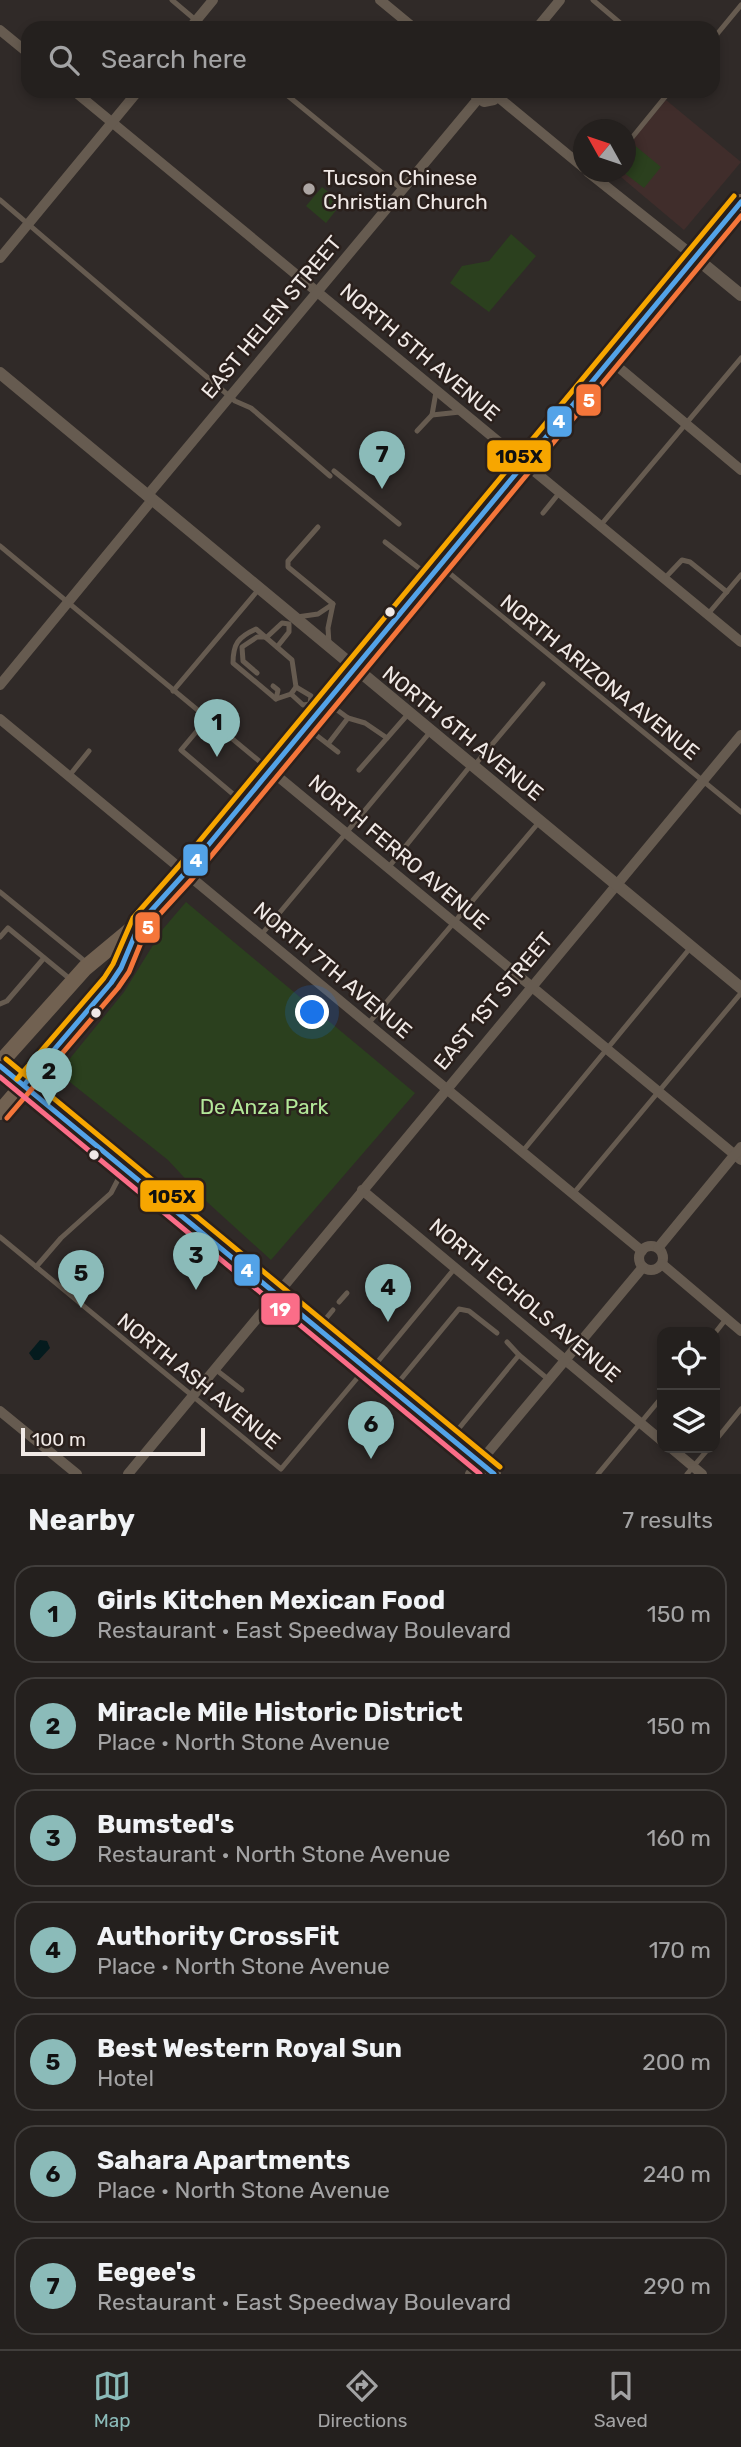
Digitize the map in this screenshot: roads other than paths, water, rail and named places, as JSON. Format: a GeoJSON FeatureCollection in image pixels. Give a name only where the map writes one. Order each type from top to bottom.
{"type":"FeatureCollection","features":[{"type":"Feature","properties":{"kind":"main road"},"geometry":{"type":"LineString","coordinates":[[494,1474],[0,1065],[73,981],[95,959],[140,923],[185,873],[306,727],[319,706],[355,668],[741,202]]}},
{"type":"Feature","properties":{"kind":"main road"},"geometry":{"type":"LineString","coordinates":[[0,1112],[118,973],[140,923]]}},
{"type":"Feature","properties":{"kind":"street"},"geometry":{"type":"LineString","coordinates":[[196,21],[213,0]]}},
{"type":"Feature","properties":{"kind":"street"},"geometry":{"type":"LineString","coordinates":[[380,0],[406,21]]}},
{"type":"Feature","properties":{"kind":"street"},"geometry":{"type":"LineString","coordinates":[[543,21],[561,0]]}},
{"type":"Feature","properties":{"kind":"street"},"geometry":{"type":"LineString","coordinates":[[0,30],[21,47]]}},
{"type":"Feature","properties":{"kind":"street","name":"NORTH 5TH AVENUE"},"geometry":{"type":"LineString","coordinates":[[83,98],[741,642]]}},
{"type":"Feature","properties":{"kind":"street"},"geometry":{"type":"LineString","coordinates":[[0,257],[133,98]]}},
{"type":"Feature","properties":{"kind":"street","name":"EAST HELEN STREET"},"geometry":{"type":"LineString","coordinates":[[0,685],[229,396],[403,190],[474,98]]}},
{"type":"Feature","properties":{"kind":"street"},"geometry":{"type":"LineString","coordinates":[[504,98],[573,159]]}},
{"type":"Feature","properties":{"kind":"street"},"geometry":{"type":"LineString","coordinates":[[609,182],[741,295]]}},
{"type":"Feature","properties":{"kind":"street"},"geometry":{"type":"LineString","coordinates":[[611,361],[741,470]]}},
{"type":"Feature","properties":{"kind":"street","name":"NORTH 6TH AVENUE"},"geometry":{"type":"LineString","coordinates":[[0,373],[259,589],[291,621],[355,668],[741,991]]}},
{"type":"Feature","properties":{"kind":"street","name":"NORTH 7TH AVENUE"},"geometry":{"type":"LineString","coordinates":[[0,719],[642,1251]]}},
{"type":"Feature","properties":{"kind":"street","name":"EAST 1ST STREET"},"geometry":{"type":"LineString","coordinates":[[128,1474],[741,735]]}},
{"type":"Feature","properties":{"kind":"street","name":"NORTH FERRO AVENUE"},"geometry":{"type":"LineString","coordinates":[[270,770],[530,987],[739,1154]]}},
{"type":"Feature","properties":{"kind":"street"},"geometry":{"type":"LineString","coordinates":[[658,1248],[739,1154]]}},
{"type":"Feature","properties":{"kind":"street","name":"NORTH ECHOLS AVENUE"},"geometry":{"type":"LineString","coordinates":[[362,1189],[657,1437]]}},
{"type":"Feature","properties":{"kind":"street"},"geometry":{"type":"LineString","coordinates":[[650,1246],[658,1248],[663,1255],[662,1264],[655,1269],[643,1267],[640,1261],[642,1251],[650,1246]]}},
{"type":"Feature","properties":{"kind":"street"},"geometry":{"type":"LineString","coordinates":[[662,1264],[741,1331]]}},
{"type":"Feature","properties":{"kind":"street"},"geometry":{"type":"LineString","coordinates":[[470,1474],[643,1267]]}},
{"type":"Feature","properties":{"kind":"street"},"geometry":{"type":"LineString","coordinates":[[0,1411],[77,1474]]}},
{"type":"Feature","properties":{"kind":"street"},"geometry":{"type":"LineString","coordinates":[[675,1453],[690,1470],[702,1474]]}},
{"type":"Feature","properties":{"kind":"lane"},"geometry":{"type":"LineString","coordinates":[[172,0],[190,21]]}},
{"type":"Feature","properties":{"kind":"lane"},"geometry":{"type":"LineString","coordinates":[[593,0],[618,21]]}},
{"type":"Feature","properties":{"kind":"lane"},"geometry":{"type":"LineString","coordinates":[[720,30],[741,5]]}},
{"type":"Feature","properties":{"kind":"lane"},"geometry":{"type":"LineString","coordinates":[[291,98],[403,190]]}},
{"type":"Feature","properties":{"kind":"lane"},"geometry":{"type":"LineString","coordinates":[[636,132],[664,98]]}},
{"type":"Feature","properties":{"kind":"lane"},"geometry":{"type":"LineString","coordinates":[[0,200],[229,396],[251,408],[399,524]]}},
{"type":"Feature","properties":{"kind":"lane"},"geometry":{"type":"LineString","coordinates":[[600,526],[741,358]]}},
{"type":"Feature","properties":{"kind":"lane"},"geometry":{"type":"LineString","coordinates":[[417,431],[432,415],[436,389]]}},
{"type":"Feature","properties":{"kind":"lane"},"geometry":{"type":"LineString","coordinates":[[432,415],[463,412]]}},
{"type":"Feature","properties":{"kind":"lane"},"geometry":{"type":"LineString","coordinates":[[542,513],[560,492]]}},
{"type":"Feature","properties":{"kind":"lane"},"geometry":{"type":"LineString","coordinates":[[318,527],[288,561],[288,567],[333,604]]}},
{"type":"Feature","properties":{"kind":"lane","name":"NORTH ARIZONA AVENUE"},"geometry":{"type":"LineString","coordinates":[[385,542],[435,571],[741,812]]}},
{"type":"Feature","properties":{"kind":"lane","name":"NORTH FERRO AVENUE"},"geometry":{"type":"LineString","coordinates":[[0,546],[270,770]]}},
{"type":"Feature","properties":{"kind":"lane"},"geometry":{"type":"LineString","coordinates":[[664,579],[682,560],[690,562],[727,592]]}},
{"type":"Feature","properties":{"kind":"lane"},"geometry":{"type":"LineString","coordinates":[[708,614],[741,575]]}},
{"type":"Feature","properties":{"kind":"lane"},"geometry":{"type":"LineString","coordinates":[[173,691],[259,589]]}},
{"type":"Feature","properties":{"kind":"lane"},"geometry":{"type":"LineString","coordinates":[[267,638],[282,623],[318,614],[333,604]]}},
{"type":"Feature","properties":{"kind":"lane"},"geometry":{"type":"LineString","coordinates":[[330,648],[328,628],[333,604]]}},
{"type":"Feature","properties":{"kind":"lane"},"geometry":{"type":"LineString","coordinates":[[277,647],[289,632],[291,621]]}},
{"type":"Feature","properties":{"kind":"lane"},"geometry":{"type":"LineString","coordinates":[[256,629],[292,660],[296,687],[291,694],[276,699],[233,663],[233,649],[243,635],[256,629]]}},
{"type":"Feature","properties":{"kind":"lane"},"geometry":{"type":"LineString","coordinates":[[257,673],[243,661],[242,647],[257,637],[267,638]]}},
{"type":"Feature","properties":{"kind":"lane"},"geometry":{"type":"LineString","coordinates":[[388,868],[543,684]]}},
{"type":"Feature","properties":{"kind":"lane"},"geometry":{"type":"LineString","coordinates":[[273,686],[278,690],[276,699]]}},
{"type":"Feature","properties":{"kind":"lane"},"geometry":{"type":"LineString","coordinates":[[296,687],[311,696],[319,706]]}},
{"type":"Feature","properties":{"kind":"lane"},"geometry":{"type":"LineString","coordinates":[[291,694],[303,705],[319,706],[365,723],[387,738]]}},
{"type":"Feature","properties":{"kind":"lane"},"geometry":{"type":"LineString","coordinates":[[359,770],[409,713]]}},
{"type":"Feature","properties":{"kind":"lane"},"geometry":{"type":"LineString","coordinates":[[328,744],[348,718]]}},
{"type":"Feature","properties":{"kind":"lane"},"geometry":{"type":"LineString","coordinates":[[207,719],[181,750],[243,803]]}},
{"type":"Feature","properties":{"kind":"lane"},"geometry":{"type":"LineString","coordinates":[[306,727],[338,752]]}},
{"type":"Feature","properties":{"kind":"lane"},"geometry":{"type":"LineString","coordinates":[[261,935],[431,732]]}},
{"type":"Feature","properties":{"kind":"lane"},"geometry":{"type":"LineString","coordinates":[[69,776],[89,751]]}},
{"type":"Feature","properties":{"kind":"lane"},"geometry":{"type":"LineString","coordinates":[[368,1024],[540,821]]}},
{"type":"Feature","properties":{"kind":"lane"},"geometry":{"type":"LineString","coordinates":[[0,892],[95,959]]}},
{"type":"Feature","properties":{"kind":"lane"},"geometry":{"type":"LineString","coordinates":[[0,937],[8,928],[73,981]]}},
{"type":"Feature","properties":{"kind":"lane"},"geometry":{"type":"LineString","coordinates":[[522,1152],[691,947]]}},
{"type":"Feature","properties":{"kind":"lane"},"geometry":{"type":"LineString","coordinates":[[0,1004],[7,1001],[44,958]]}},
{"type":"Feature","properties":{"kind":"lane"},"geometry":{"type":"LineString","coordinates":[[573,1194],[741,991]]}},
{"type":"Feature","properties":{"kind":"lane"},"geometry":{"type":"LineString","coordinates":[[36,1267],[61,1238],[111,1193],[124,1168]]}},
{"type":"Feature","properties":{"kind":"lane","name":"NORTH ASH AVENUE"},"geometry":{"type":"LineString","coordinates":[[0,1237],[281,1469],[368,1369]]}},
{"type":"Feature","properties":{"kind":"lane"},"geometry":{"type":"LineString","coordinates":[[368,1369],[456,1267]]}},
{"type":"Feature","properties":{"kind":"lane"},"geometry":{"type":"LineString","coordinates":[[339,1303],[347,1293]]}},
{"type":"Feature","properties":{"kind":"lane"},"geometry":{"type":"LineString","coordinates":[[392,1390],[459,1309],[469,1311],[497,1333]]}},
{"type":"Feature","properties":{"kind":"lane"},"geometry":{"type":"LineString","coordinates":[[318,1328],[333,1310]]}},
{"type":"Feature","properties":{"kind":"lane"},"geometry":{"type":"LineString","coordinates":[[720,1327],[726,1319]]}},
{"type":"Feature","properties":{"kind":"lane"},"geometry":{"type":"LineString","coordinates":[[507,1342],[549,1380]]}},
{"type":"Feature","properties":{"kind":"lane"},"geometry":{"type":"LineString","coordinates":[[451,1438],[519,1355]]}},
{"type":"Feature","properties":{"kind":"lane"},"geometry":{"type":"LineString","coordinates":[[215,1369],[242,1390]]}},
{"type":"Feature","properties":{"kind":"lane"},"geometry":{"type":"LineString","coordinates":[[598,1474],[657,1403]]}},
{"type":"Feature","properties":{"kind":"lane"},"geometry":{"type":"LineString","coordinates":[[720,1435],[741,1409]]}},
{"type":"Feature","properties":{"kind":"lane"},"geometry":{"type":"LineString","coordinates":[[690,1470],[705,1453]]}},
{"type":"Feature","properties":{"kind":"water"},"geometry":{"type":"Polygon","coordinates":[[[40,1340],[47,1341],[50,1348],[39,1360],[34,1360],[29,1353],[40,1340]]]}},
{"type":"Feature","properties":{"kind":"place","name":"Tucson Chinese Christian Church"},"geometry":{"type":"Point","coordinates":[309,189]}},
{"type":"Feature","properties":{"kind":"place","name":"Eegee's"},"geometry":{"type":"Point","coordinates":[382,489]}},
{"type":"Feature","properties":{"kind":"place","name":"Girls Kitchen Mexican Food"},"geometry":{"type":"Point","coordinates":[217,757]}},
{"type":"Feature","properties":{"kind":"place","name":"Miracle Mile Historic District"},"geometry":{"type":"Point","coordinates":[49,1106]}},
{"type":"Feature","properties":{"kind":"place","name":"Bumsted's"},"geometry":{"type":"Point","coordinates":[196,1290]}},
{"type":"Feature","properties":{"kind":"place","name":"Best Western Royal Sun"},"geometry":{"type":"Point","coordinates":[81,1308]}},
{"type":"Feature","properties":{"kind":"place","name":"Authority CrossFit"},"geometry":{"type":"Point","coordinates":[388,1322]}},
{"type":"Feature","properties":{"kind":"place","name":"Sahara Apartments"},"geometry":{"type":"Point","coordinates":[371,1459]}},
{"type":"Feature","properties":{"kind":"park label","name":"De Anza Park"},"geometry":{"type":"Point","coordinates":[264,1106]}}]}
